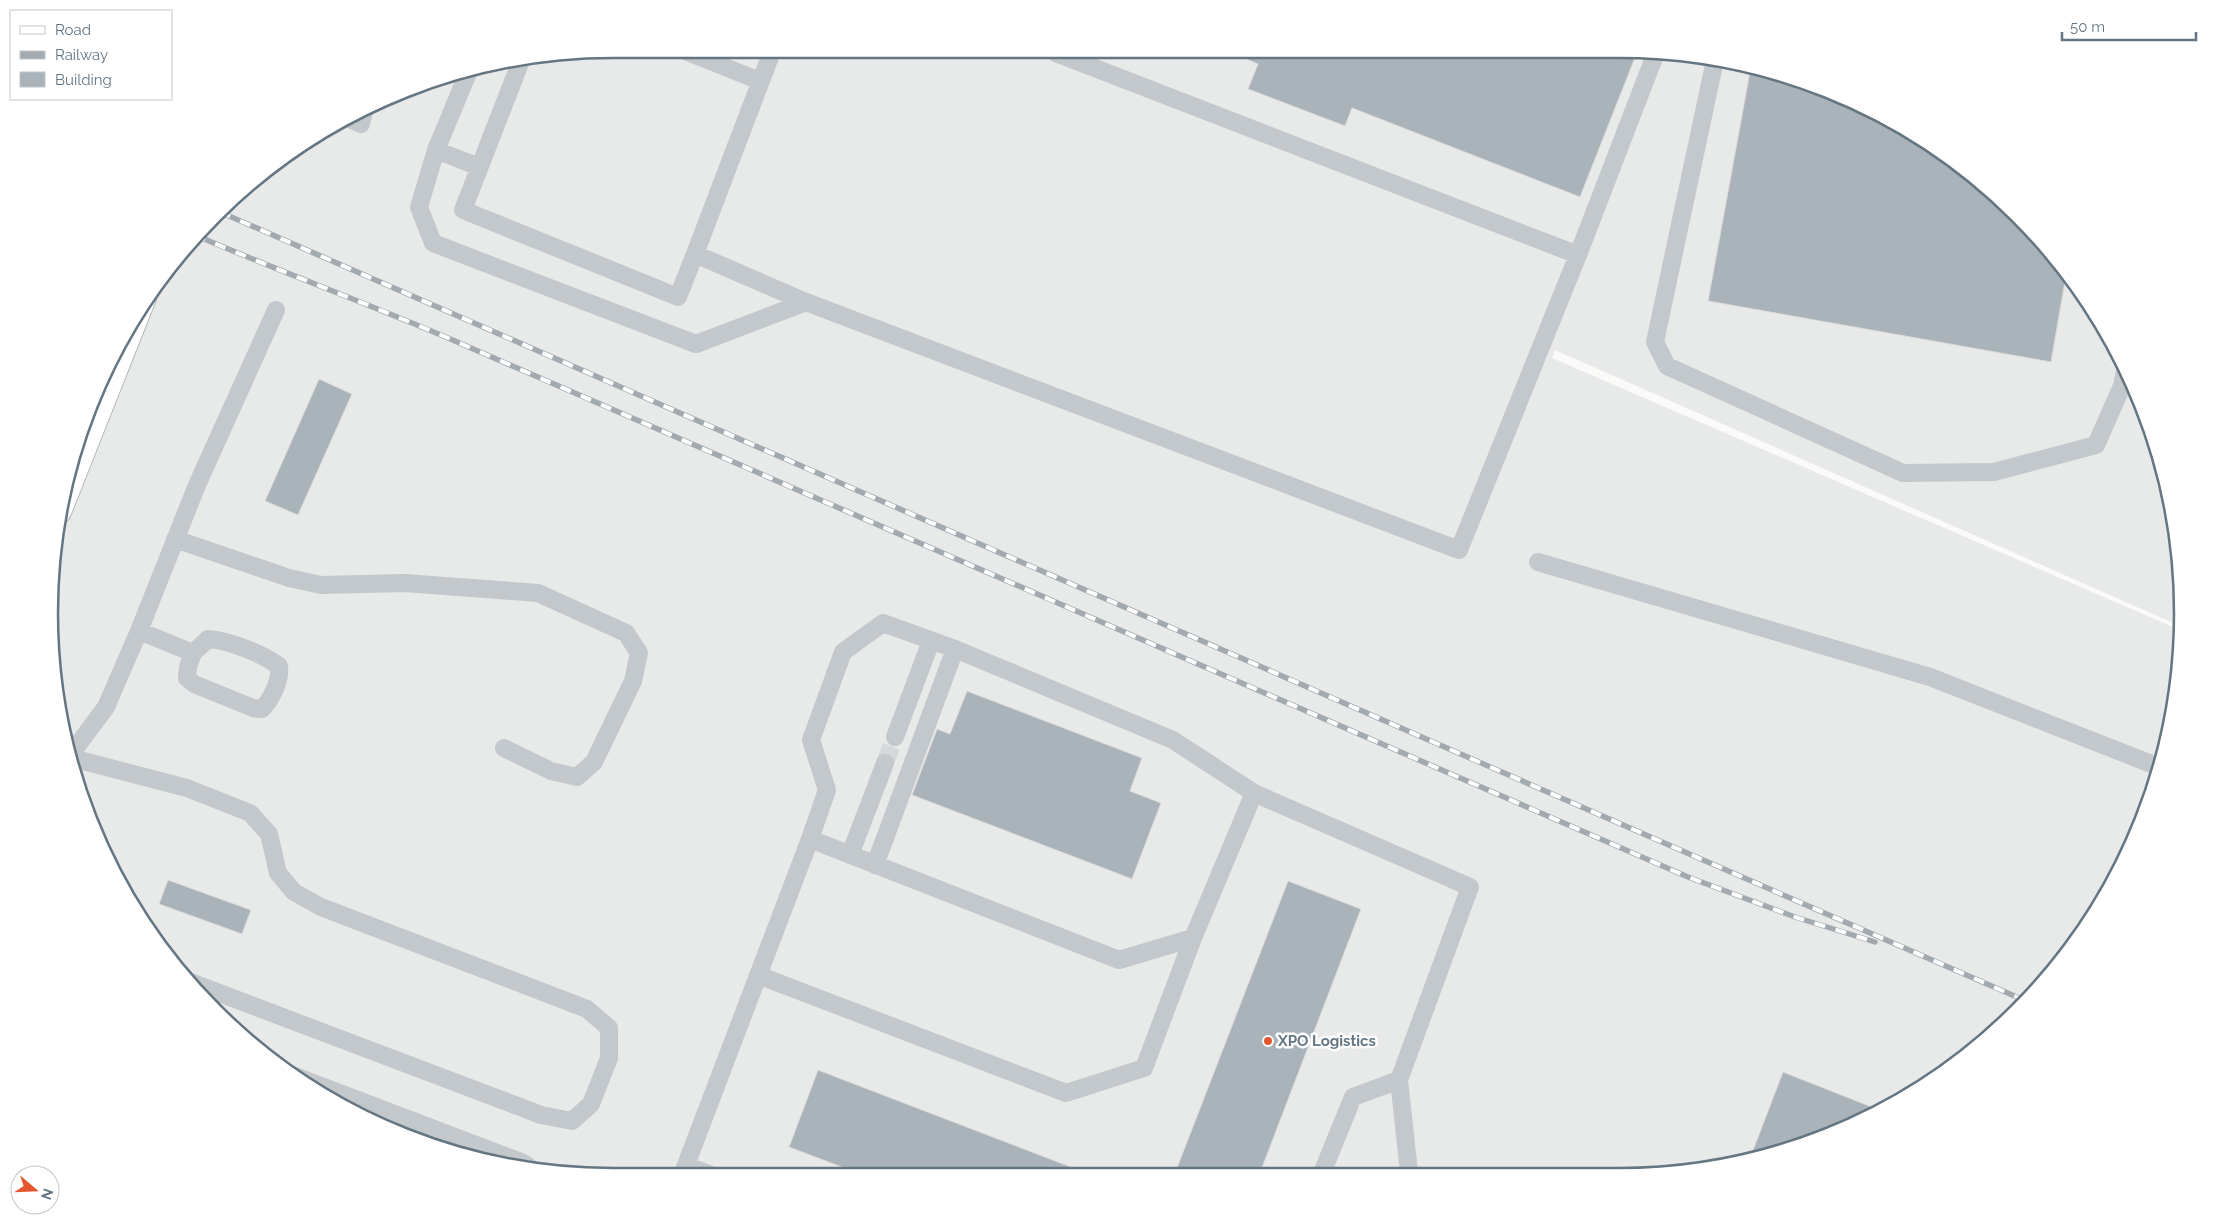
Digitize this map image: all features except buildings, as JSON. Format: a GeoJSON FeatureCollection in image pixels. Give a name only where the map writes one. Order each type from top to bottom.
{"type":"FeatureCollection","features":[{"type":"Feature","properties":{"kind":"main road"},"geometry":{"type":"LineString","coordinates":[[75,475],[125,348]]}},
{"type":"Feature","properties":{"kind":"lane"},"geometry":{"type":"LineString","coordinates":[[702,58],[760,81]]}},
{"type":"Feature","properties":{"kind":"lane"},"geometry":{"type":"LineString","coordinates":[[519,65],[463,210],[678,297],[769,58]]}},
{"type":"Feature","properties":{"kind":"lane"},"geometry":{"type":"LineString","coordinates":[[1069,58],[1578,255]]}},
{"type":"Feature","properties":{"kind":"lane"},"geometry":{"type":"LineString","coordinates":[[695,254],[806,302],[1459,550],[1578,255],[1654,59]]}},
{"type":"Feature","properties":{"kind":"lane"},"geometry":{"type":"LineString","coordinates":[[1714,66],[1655,342],[1667,366],[1903,473],[1994,472],[2096,445],[2123,380]]}},
{"type":"Feature","properties":{"kind":"lane"},"geometry":{"type":"LineString","coordinates":[[466,77],[436,150],[419,207],[433,243],[696,344],[806,302]]}},
{"type":"Feature","properties":{"kind":"lane"},"geometry":{"type":"LineString","coordinates":[[355,121],[360,124],[362,117]]}},
{"type":"Feature","properties":{"kind":"lane"},"geometry":{"type":"LineString","coordinates":[[436,150],[480,167]]}},
{"type":"Feature","properties":{"kind":"lane"},"geometry":{"type":"LineString","coordinates":[[74,748],[106,707],[139,631],[197,485],[276,310]]}},
{"type":"Feature","properties":{"kind":"lane"},"geometry":{"type":"LineString","coordinates":[[175,539],[289,578],[321,585],[405,583],[538,592],[626,633],[640,654],[633,681],[594,762],[576,777],[551,771],[504,748]]}},
{"type":"Feature","properties":{"kind":"lane"},"geometry":{"type":"LineString","coordinates":[[1538,562],[1930,677],[2153,764]]}},
{"type":"Feature","properties":{"kind":"lane"},"geometry":{"type":"LineString","coordinates":[[685,1168],[827,790],[811,740],[844,652],[883,623],[956,649],[1173,740],[1254,793],[1470,887],[1398,1080],[1409,1168]]}},
{"type":"Feature","properties":{"kind":"lane"},"geometry":{"type":"LineString","coordinates":[[139,631],[193,653]]}},
{"type":"Feature","properties":{"kind":"lane"},"geometry":{"type":"LineString","coordinates":[[208,639],[219,640],[271,660],[279,666],[280,674],[268,703],[262,709],[253,708],[194,684],[187,678],[188,667],[193,653],[208,639]]}},
{"type":"Feature","properties":{"kind":"lane"},"geometry":{"type":"LineString","coordinates":[[894,737],[931,640]]}},
{"type":"Feature","properties":{"kind":"lane"},"geometry":{"type":"LineString","coordinates":[[875,865],[956,649]]}},
{"type":"Feature","properties":{"kind":"lane"},"geometry":{"type":"LineString","coordinates":[[76,756],[187,788],[250,813],[269,834],[278,873],[294,892],[321,907],[587,1009],[610,1028],[609,1058],[590,1104],[572,1121],[541,1115],[203,987]]}},
{"type":"Feature","properties":{"kind":"lane"},"geometry":{"type":"LineString","coordinates":[[850,855],[885,763]]}},
{"type":"Feature","properties":{"kind":"lane"},"geometry":{"type":"LineString","coordinates":[[758,975],[1066,1093],[1144,1068],[1193,938],[1254,793]]}},
{"type":"Feature","properties":{"kind":"lane"},"geometry":{"type":"LineString","coordinates":[[810,839],[1120,960],[1193,938]]}},
{"type":"Feature","properties":{"kind":"lane"},"geometry":{"type":"LineString","coordinates":[[1324,1168],[1353,1097],[1398,1080]]}},
{"type":"Feature","properties":{"kind":"lane"},"geometry":{"type":"LineString","coordinates":[[328,1089],[511,1158]]}},
{"type":"Feature","properties":{"kind":"shaded area"},"geometry":{"type":"Polygon","coordinates":[[[1620,58],[1692,62],[1763,76],[1798,87],[1811,92],[1946,164],[1957,172],[2012,220],[2060,275],[2081,304],[2117,367],[2132,400],[2156,469],[2170,540],[2174,623],[1555,350],[1552,358],[2174,627],[2170,685],[2164,721],[2145,791],[2117,858],[2100,890],[2060,950],[2012,1005],[1957,1053],[1928,1074],[1865,1110],[1832,1125],[1763,1149],[1692,1163],[1620,1168],[612,1168],[540,1163],[469,1149],[400,1125],[335,1093],[275,1053],[220,1005],[172,950],[132,890],[100,825],[76,756],[62,685],[59,649],[58,612],[62,540],[76,469],[87,434],[115,367],[151,304],[195,247],[220,220],[275,172],[335,132],[400,100],[469,76],[540,62],[576,59],[1620,58]]]}},
{"type":"Feature","properties":{"kind":"tunnel"},"geometry":{"type":"LineString","coordinates":[[885,763],[895,737]]}},
{"type":"Feature","properties":{"kind":"railway"},"geometry":{"type":"LineString","coordinates":[[226,215],[2019,998]]}},
{"type":"Feature","properties":{"kind":"railway"},"geometry":{"type":"LineString","coordinates":[[203,238],[455,341],[1688,877],[1795,917],[1875,942]]}},
{"type":"Feature","properties":{"kind":"place","name":"XPO Logistics"},"geometry":{"type":"Point","coordinates":[1268,1041]}}]}
